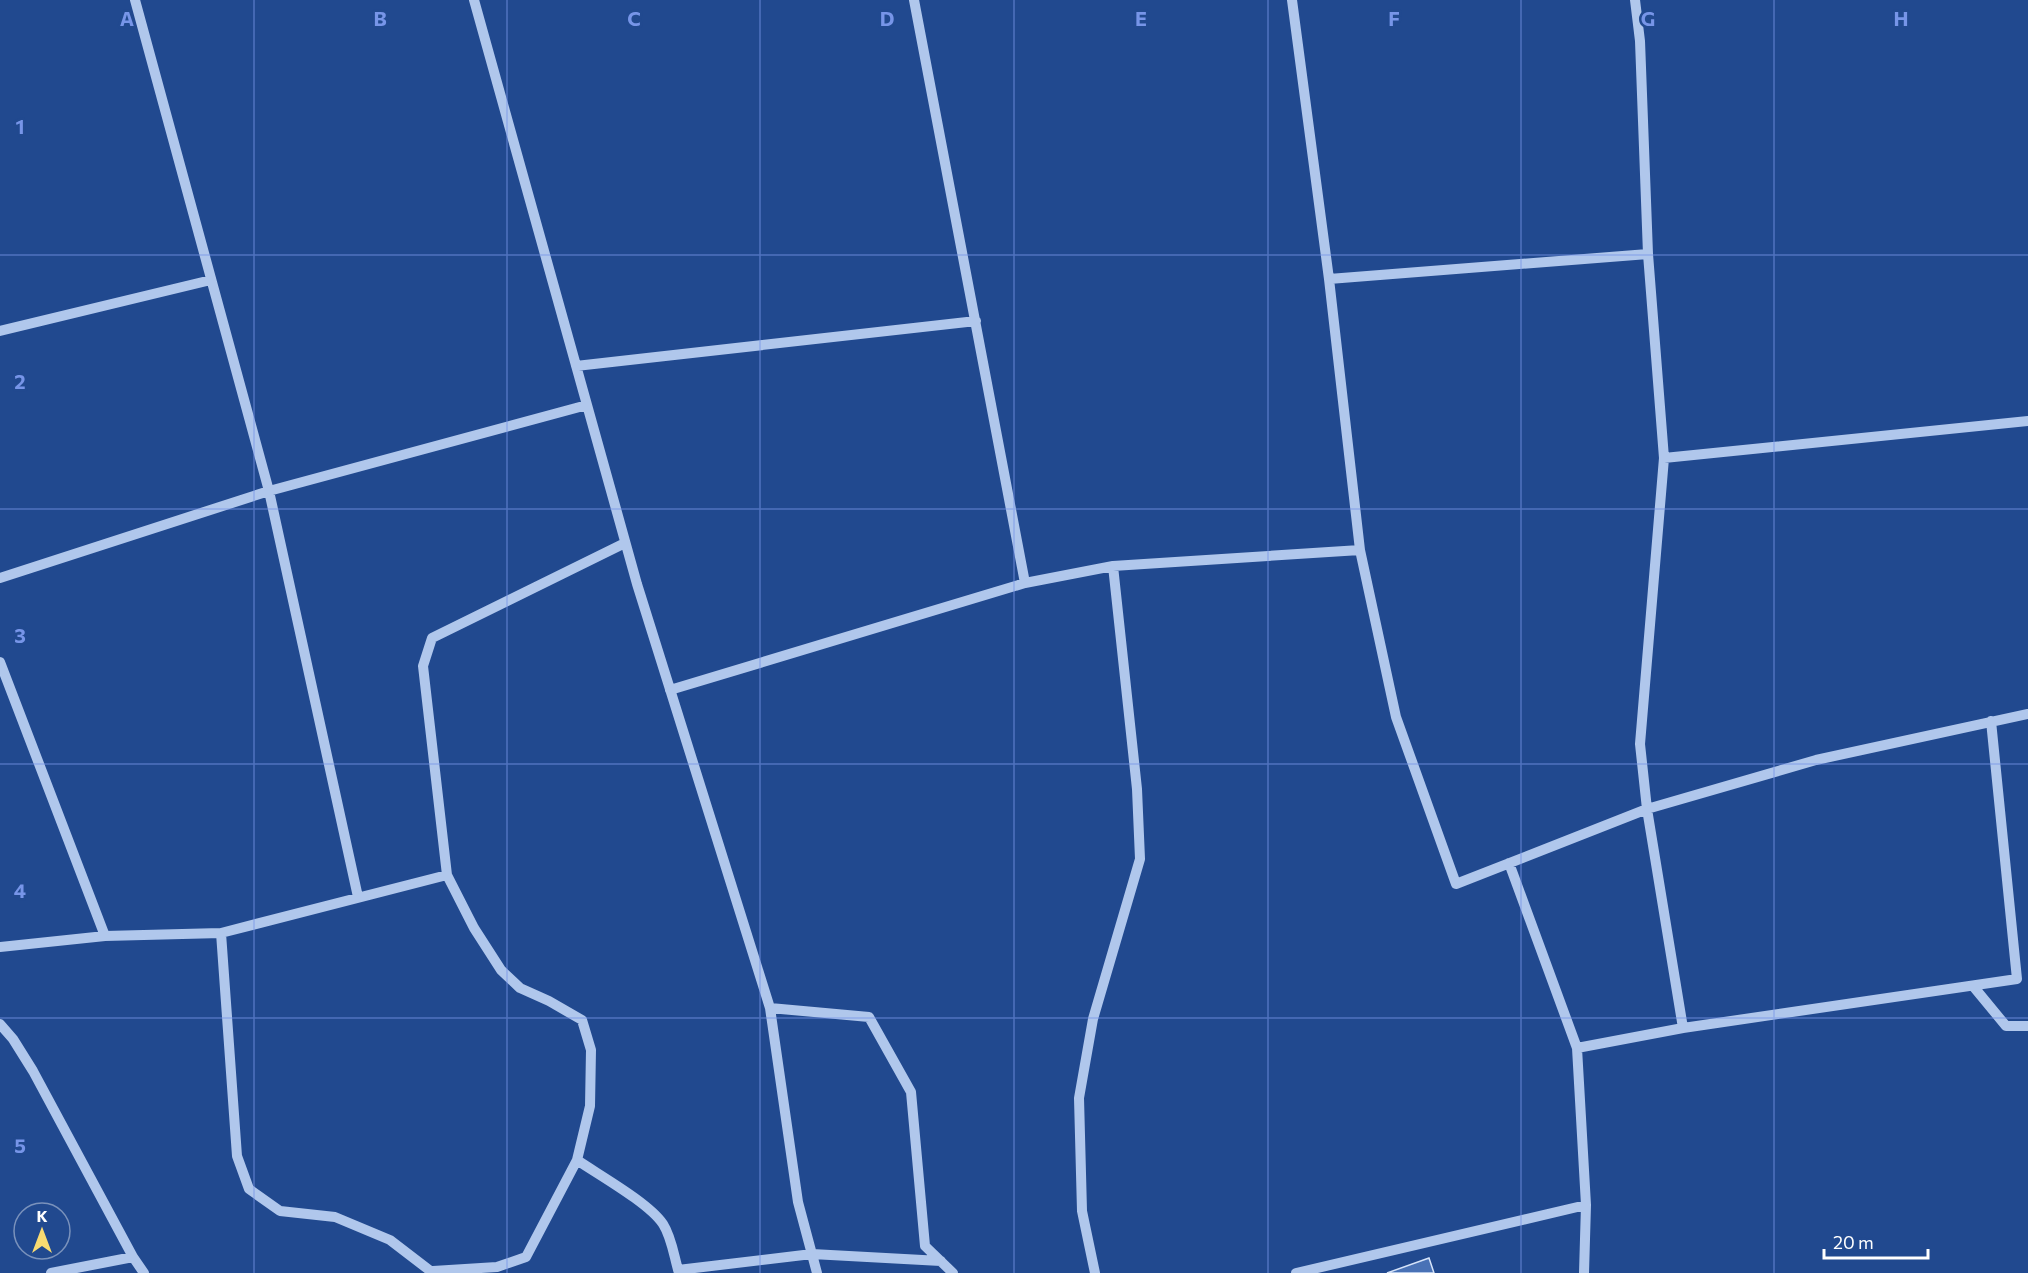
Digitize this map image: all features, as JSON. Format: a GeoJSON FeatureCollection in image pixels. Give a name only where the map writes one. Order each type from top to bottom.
{"type":"FeatureCollection","features":[{"type":"Feature","properties":{"kind":"street"},"geometry":{"type":"LineString","coordinates":[[135,0],[269,490],[358,897]]}},
{"type":"Feature","properties":{"kind":"street"},"geometry":{"type":"LineString","coordinates":[[474,0],[625,543],[770,1008],[798,1202],[817,1273]]}},
{"type":"Feature","properties":{"kind":"street"},"geometry":{"type":"LineString","coordinates":[[914,0],[1025,582]]}},
{"type":"Feature","properties":{"kind":"street"},"geometry":{"type":"LineString","coordinates":[[1292,0],[1329,279],[1360,550],[1396,717],[1456,884],[1647,808],[1816,760],[2028,714]]}},
{"type":"Feature","properties":{"kind":"street"},"geometry":{"type":"LineString","coordinates":[[1635,0],[1640,41],[1648,254],[1664,458],[1640,744],[1647,808],[1683,1028]]}},
{"type":"Feature","properties":{"kind":"street"},"geometry":{"type":"LineString","coordinates":[[1329,279],[1648,254]]}},
{"type":"Feature","properties":{"kind":"street"},"geometry":{"type":"LineString","coordinates":[[0,331],[211,280]]}},
{"type":"Feature","properties":{"kind":"street"},"geometry":{"type":"LineString","coordinates":[[576,366],[975,321]]}},
{"type":"Feature","properties":{"kind":"street"},"geometry":{"type":"LineString","coordinates":[[0,578],[269,490],[587,405]]}},
{"type":"Feature","properties":{"kind":"street"},"geometry":{"type":"LineString","coordinates":[[1664,458],[2028,421]]}},
{"type":"Feature","properties":{"kind":"street"},"geometry":{"type":"LineString","coordinates":[[221,933],[237,1156],[249,1189],[280,1210],[335,1217],[390,1240],[433,1272],[497,1268],[526,1257],[577,1160],[590,1106],[591,1050],[582,1020],[520,988],[501,970],[474,928],[447,875],[423,666],[432,638],[625,543]]}},
{"type":"Feature","properties":{"kind":"street"},"geometry":{"type":"LineString","coordinates":[[670,690],[1025,582],[1113,566],[1360,550]]}},
{"type":"Feature","properties":{"kind":"street"},"geometry":{"type":"LineString","coordinates":[[1095,1273],[1082,1210],[1079,1098],[1092,1019],[1140,859],[1137,789],[1113,566]]}},
{"type":"Feature","properties":{"kind":"street"},"geometry":{"type":"LineString","coordinates":[[0,662],[105,936]]}},
{"type":"Feature","properties":{"kind":"street"},"geometry":{"type":"LineString","coordinates":[[1577,1048],[1683,1028],[2017,979],[1991,721]]}},
{"type":"Feature","properties":{"kind":"street"},"geometry":{"type":"LineString","coordinates":[[1509,863],[1577,1048],[1586,1205],[1584,1273]]}},
{"type":"Feature","properties":{"kind":"street"},"geometry":{"type":"LineString","coordinates":[[0,947],[105,936],[221,933],[447,875]]}},
{"type":"Feature","properties":{"kind":"street"},"geometry":{"type":"LineString","coordinates":[[1973,986],[2006,1026],[2028,1026]]}},
{"type":"Feature","properties":{"kind":"street"},"geometry":{"type":"LineString","coordinates":[[770,1008],[869,1017],[911,1092],[925,1246],[953,1273]]}},
{"type":"Feature","properties":{"kind":"street"},"geometry":{"type":"LineString","coordinates":[[0,1024],[13,1039],[33,1071],[133,1257],[144,1273]]}},
{"type":"Feature","properties":{"kind":"street"},"geometry":{"type":"LineString","coordinates":[[577,1160],[652,1210],[663,1225],[671,1244],[678,1272],[812,1254],[941,1261]]}},
{"type":"Feature","properties":{"kind":"street"},"geometry":{"type":"LineString","coordinates":[[1296,1273],[1586,1205]]}},
{"type":"Feature","properties":{"kind":"street"},"geometry":{"type":"LineString","coordinates":[[51,1273],[133,1257]]}},
{"type":"Feature","properties":{"kind":"building"},"geometry":{"type":"Polygon","coordinates":[[[1429,1258],[1434,1273],[1387,1273],[1429,1258]]]}}]}
